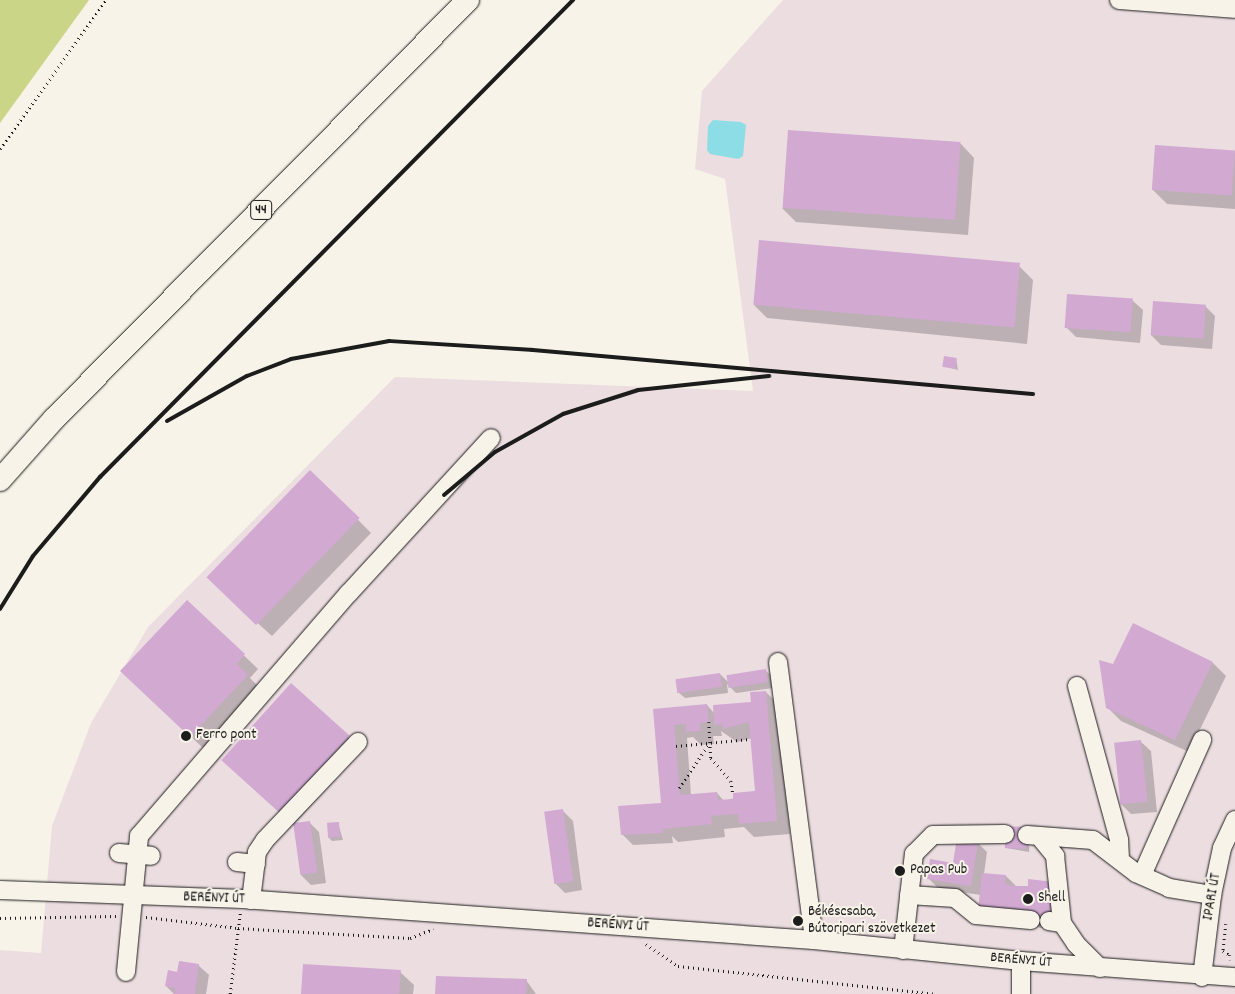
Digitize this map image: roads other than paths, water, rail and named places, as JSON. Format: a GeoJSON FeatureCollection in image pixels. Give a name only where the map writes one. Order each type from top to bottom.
{"type":"FeatureCollection","features":[{"type":"Feature","properties":{"kind":"main road","name":"44"},"geometry":{"type":"LineString","coordinates":[[0,480],[54,420],[468,0]]}},
{"type":"Feature","properties":{"kind":"street"},"geometry":{"type":"LineString","coordinates":[[1119,0],[1235,10]]}},
{"type":"Feature","properties":{"kind":"street"},"geometry":{"type":"LineString","coordinates":[[126,972],[132,896],[144,855],[140,836],[349,594],[492,438]]}},
{"type":"Feature","properties":{"kind":"street"},"geometry":{"type":"LineString","coordinates":[[778,662],[814,940]]}},
{"type":"Feature","properties":{"kind":"street"},"geometry":{"type":"LineString","coordinates":[[1077,686],[1118,840],[1120,858]]}},
{"type":"Feature","properties":{"kind":"street"},"geometry":{"type":"LineString","coordinates":[[1142,875],[1202,740]]}},
{"type":"Feature","properties":{"kind":"street"},"geometry":{"type":"LineString","coordinates":[[247,900],[257,852],[265,840],[358,742]]}},
{"type":"Feature","properties":{"kind":"street","name":"IPARI ÚT"},"geometry":{"type":"LineString","coordinates":[[1202,977],[1212,895],[1222,848],[1235,820]]}},
{"type":"Feature","properties":{"kind":"street"},"geometry":{"type":"LineString","coordinates":[[903,950],[914,854],[933,835],[1005,834]]}},
{"type":"Feature","properties":{"kind":"street"},"geometry":{"type":"LineString","coordinates":[[1100,968],[1056,922],[1055,856],[1033,836],[1093,840],[1142,875],[1169,888],[1212,895]]}},
{"type":"Feature","properties":{"kind":"street"},"geometry":{"type":"LineString","coordinates":[[119,853],[144,855]]}},
{"type":"Feature","properties":{"kind":"street"},"geometry":{"type":"LineString","coordinates":[[237,862],[256,864]]}},
{"type":"Feature","properties":{"kind":"street","name":"BERÉNYI ÚT"},"geometry":{"type":"LineString","coordinates":[[0,890],[247,900],[814,940],[1020,961],[1202,977],[1231,977]]}},
{"type":"Feature","properties":{"kind":"street"},"geometry":{"type":"LineString","coordinates":[[909,895],[956,898],[976,915],[1031,920]]}},
{"type":"Feature","properties":{"kind":"street"},"geometry":{"type":"LineString","coordinates":[[1020,961],[1020,994]]}},
{"type":"Feature","properties":{"kind":"water"},"geometry":{"type":"Polygon","coordinates":[[[713,120],[741,122],[746,125],[743,156],[738,159],[710,154],[707,150],[708,126],[713,120]]]}},
{"type":"Feature","properties":{"kind":"railway"},"geometry":{"type":"LineString","coordinates":[[0,609],[33,556],[100,477],[573,0]]}},
{"type":"Feature","properties":{"kind":"railway"},"geometry":{"type":"LineString","coordinates":[[167,421],[247,376],[291,359],[389,341],[532,350],[1033,394]]}},
{"type":"Feature","properties":{"kind":"railway"},"geometry":{"type":"LineString","coordinates":[[444,495],[495,452],[563,414],[638,390],[769,376]]}},
{"type":"Feature","properties":{"kind":"place","name":"Ferro pont"},"geometry":{"type":"Point","coordinates":[186,736]}},
{"type":"Feature","properties":{"kind":"place","name":"Papas Pub"},"geometry":{"type":"Point","coordinates":[900,871]}},
{"type":"Feature","properties":{"kind":"place","name":"Shell"},"geometry":{"type":"Point","coordinates":[1028,899]}},
{"type":"Feature","properties":{"kind":"place","name":"Békéscsaba, Bútoripari szövetkezet"},"geometry":{"type":"Point","coordinates":[798,921]}}]}
